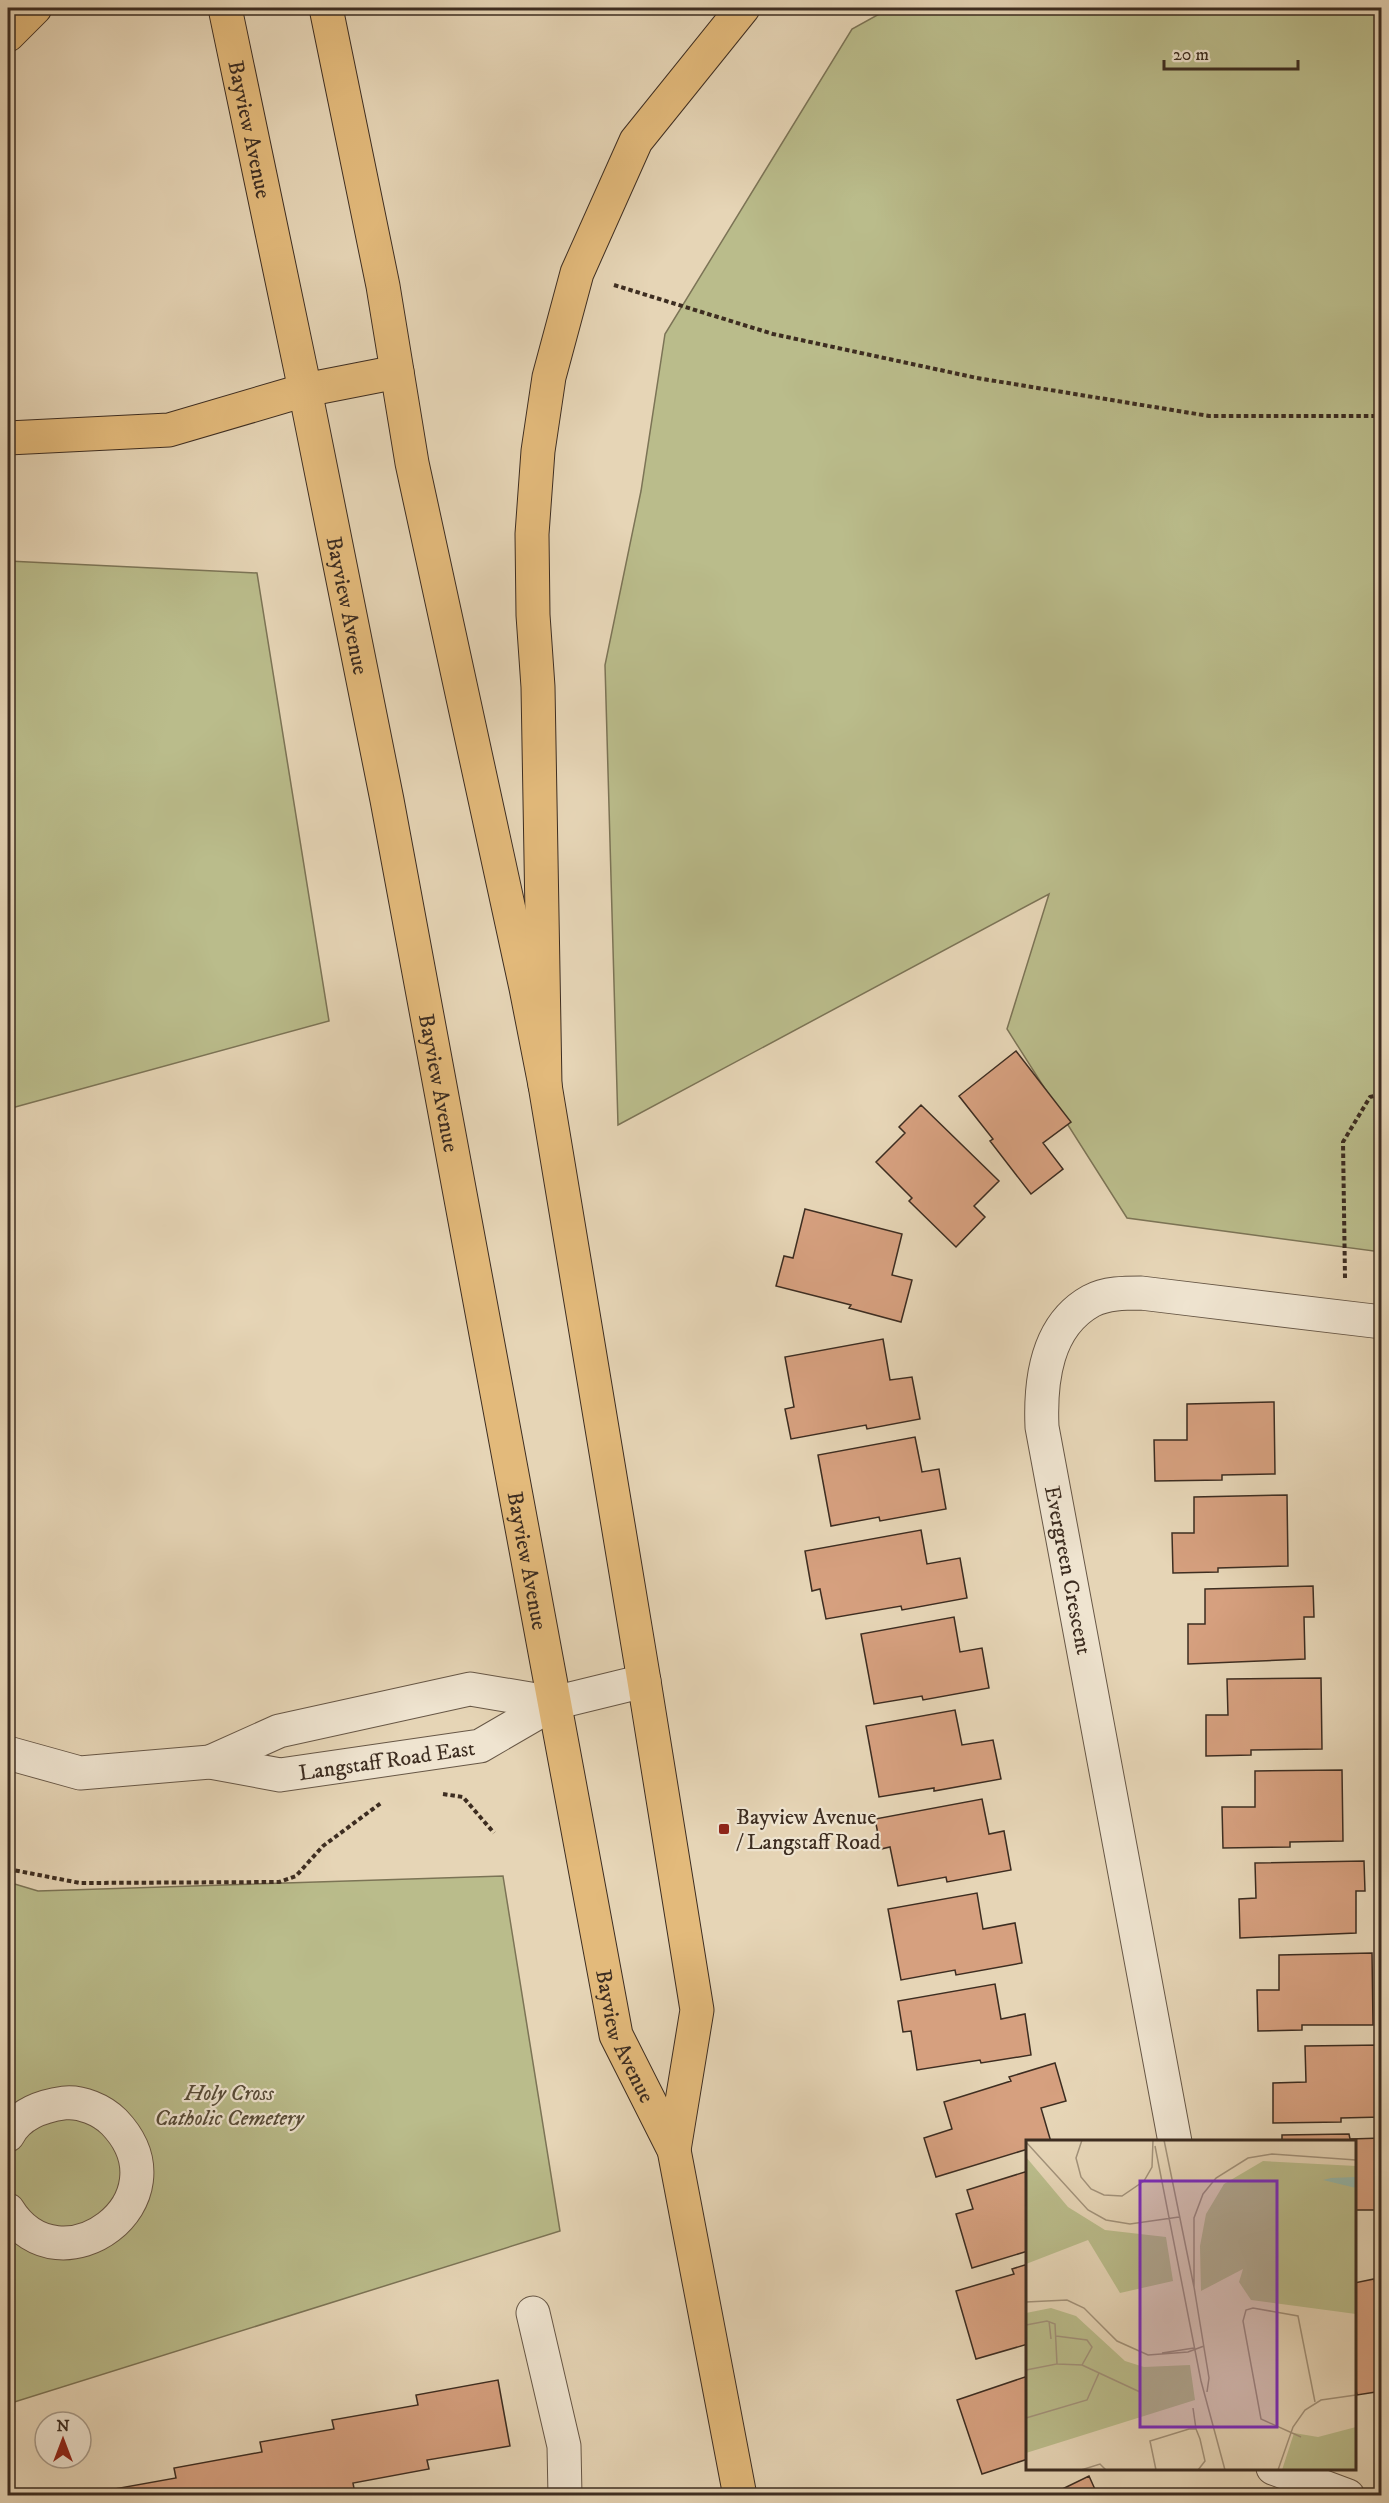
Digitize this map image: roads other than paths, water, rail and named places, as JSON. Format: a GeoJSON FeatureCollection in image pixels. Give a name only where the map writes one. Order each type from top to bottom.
{"type":"FeatureCollection","features":[{"type":"Feature","properties":{"kind":"main road"},"geometry":{"type":"LineString","coordinates":[[8,35],[35,8]]}},
{"type":"Feature","properties":{"kind":"main road","name":"Bayview Avenue"},"geometry":{"type":"LineString","coordinates":[[225,8],[305,390],[389,812],[616,2035],[674,2150],[740,2496]]}},
{"type":"Feature","properties":{"kind":"main road","name":"Bayview Avenue"},"geometry":{"type":"LineString","coordinates":[[326,8],[383,286],[415,474],[526,988],[644,1681],[697,2010],[674,2150]]}},
{"type":"Feature","properties":{"kind":"main road"},"geometry":{"type":"LineString","coordinates":[[544,1085],[538,699],[533,615],[532,534],[538,452],[549,377],[577,273],[636,141],[743,8]]}},
{"type":"Feature","properties":{"kind":"main road"},"geometry":{"type":"LineString","coordinates":[[8,438],[169,430],[305,390],[397,372]]}},
{"type":"Feature","properties":{"kind":"street","name":"Evergreen Crescent"},"geometry":{"type":"LineString","coordinates":[[1175,2140],[1042,1427],[1041,1398],[1045,1367],[1057,1336],[1072,1315],[1092,1300],[1116,1293],[1141,1293],[1382,1322]]}},
{"type":"Feature","properties":{"kind":"street","name":"Langstaff Road East"},"geometry":{"type":"LineString","coordinates":[[8,1754],[80,1773],[210,1761],[280,1775],[480,1746],[554,1703],[644,1681]]}},
{"type":"Feature","properties":{"kind":"street","name":"Langstaff Road East"},"geometry":{"type":"LineString","coordinates":[[210,1761],[279,1731],[470,1689],[554,1703]]}},
{"type":"Feature","properties":{"kind":"street"},"geometry":{"type":"LineString","coordinates":[[8,2135],[11,2129],[27,2114],[47,2105],[68,2102],[90,2107],[109,2117],[124,2133],[133,2152],[136,2174],[133,2195],[121,2216],[102,2233],[80,2242],[56,2242],[32,2234],[13,2219],[8,2210]]}},
{"type":"Feature","properties":{"kind":"street"},"geometry":{"type":"LineString","coordinates":[[533,2313],[564,2446],[565,2496]]}},
{"type":"Feature","properties":{"kind":"street"},"geometry":{"type":"LineString","coordinates":[[1276,2470],[1348,2496]]}},
{"type":"Feature","properties":{"kind":"place","name":"Bayview Avenue / Langstaff Road"},"geometry":{"type":"Point","coordinates":[724,1829]}},
{"type":"Feature","properties":{"kind":"park label","name":"Holy Cross Catholic Cemetery"},"geometry":{"type":"Point","coordinates":[229,2104]}}]}
